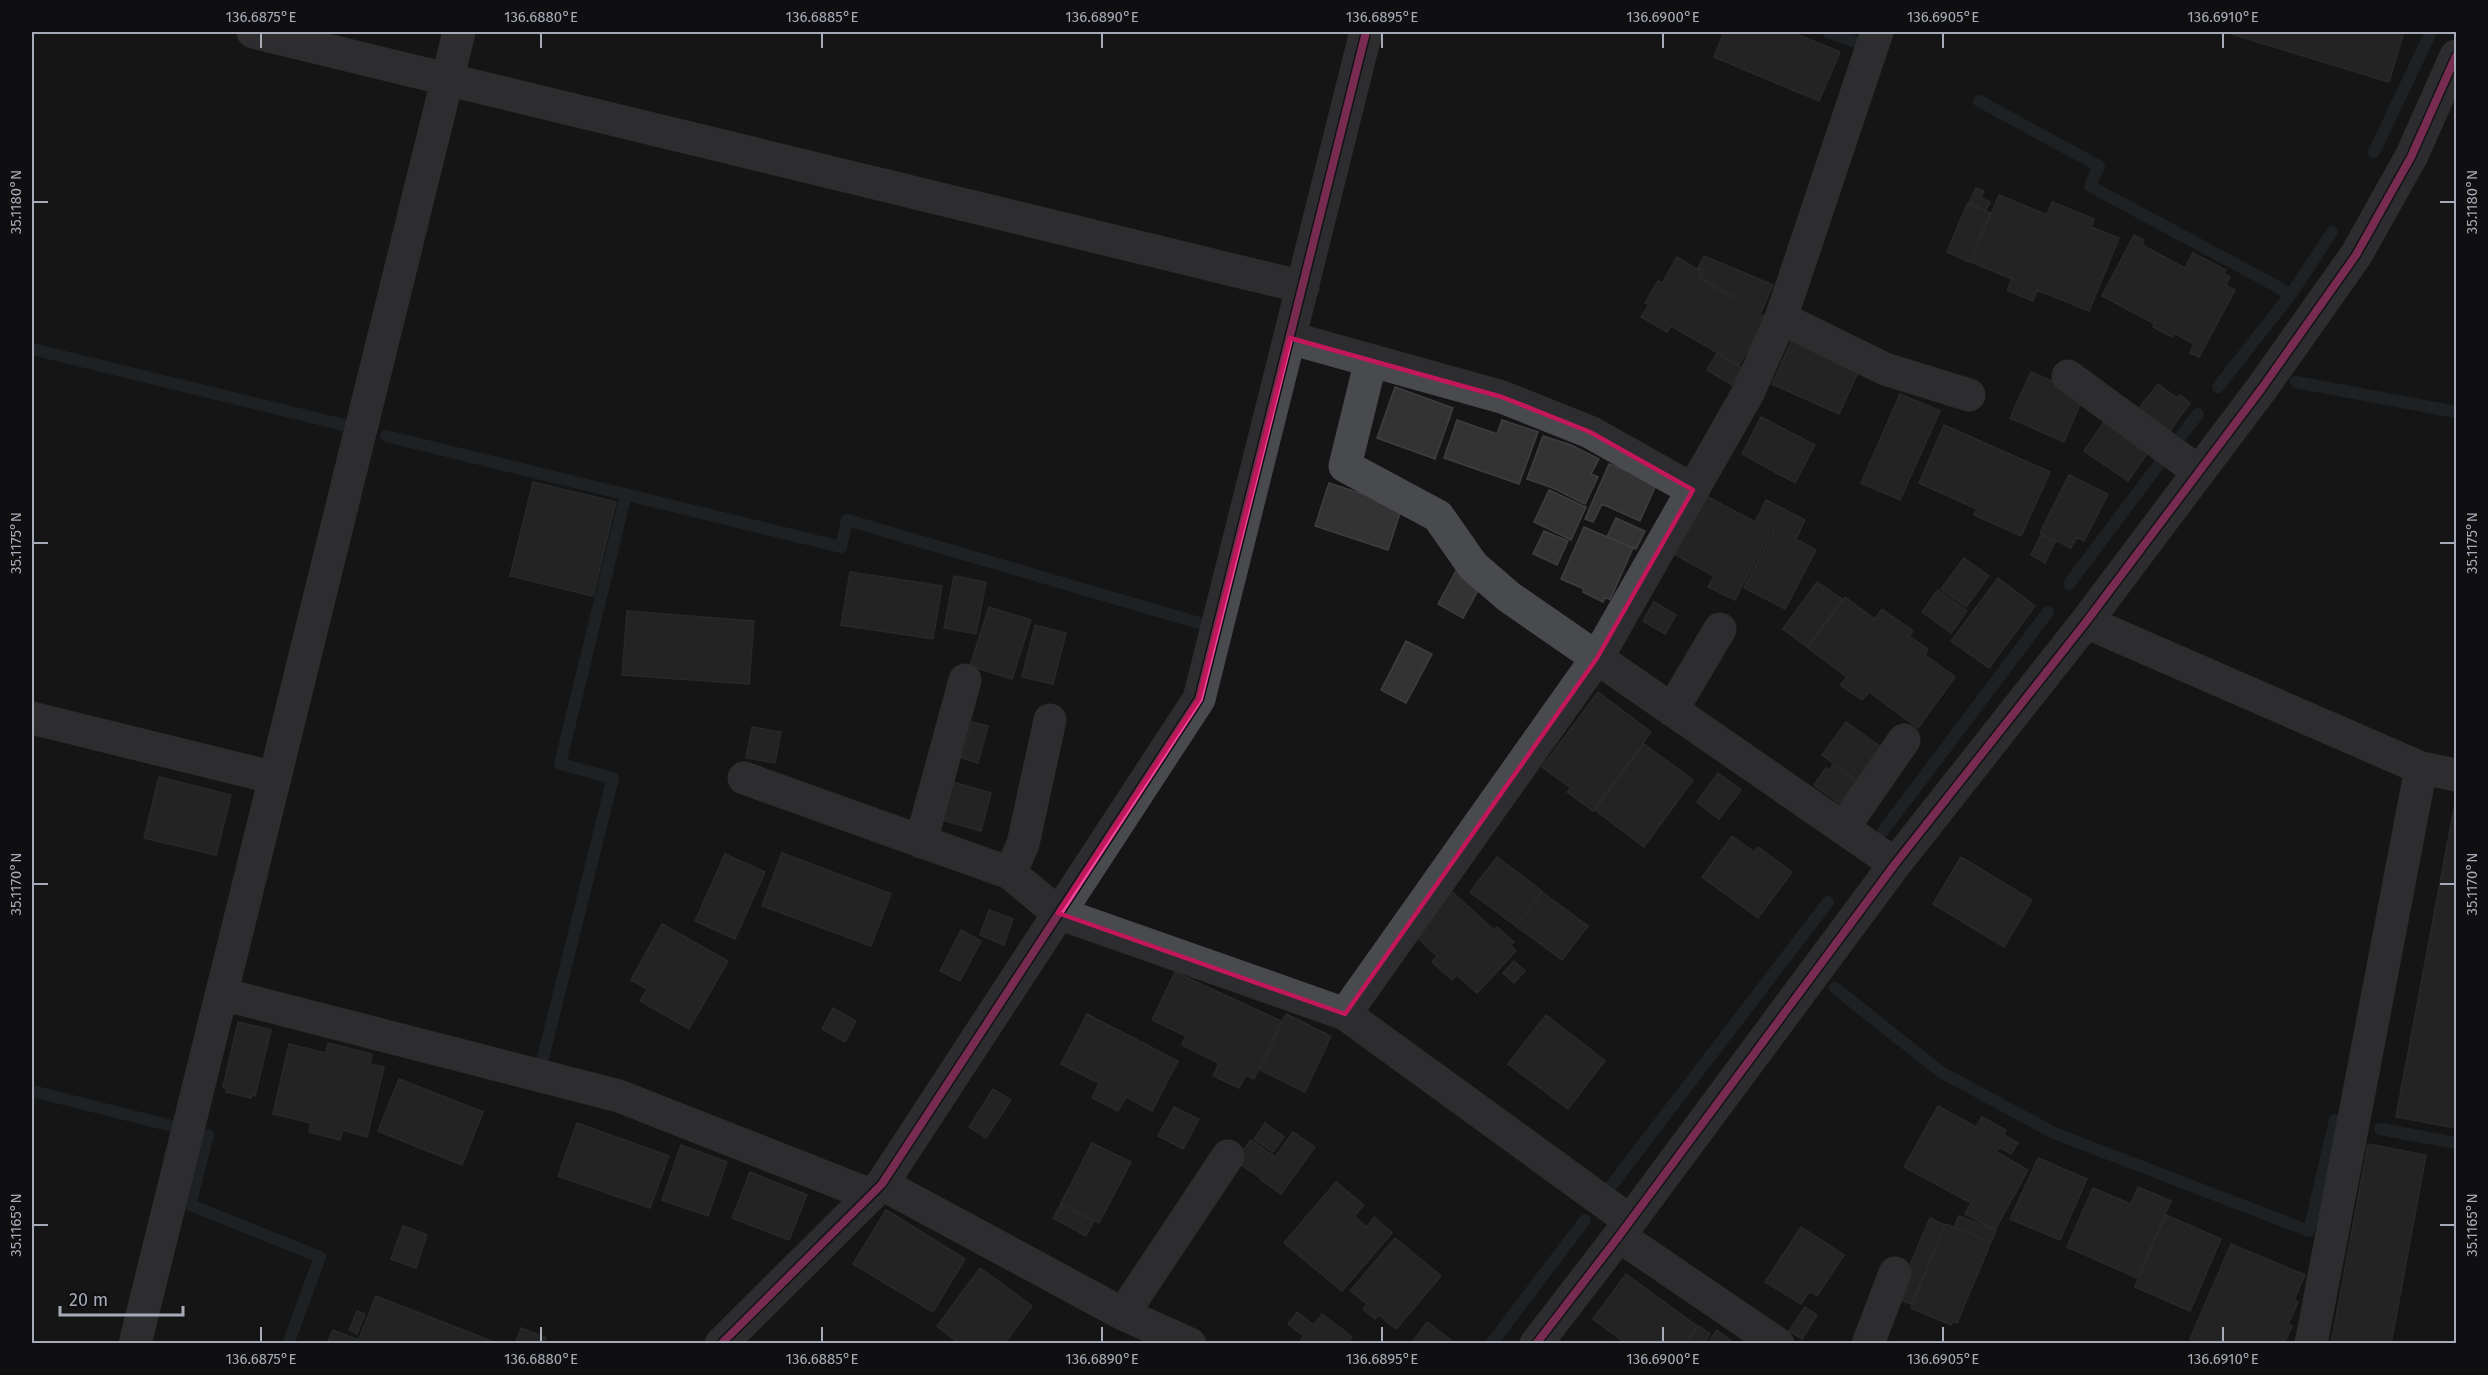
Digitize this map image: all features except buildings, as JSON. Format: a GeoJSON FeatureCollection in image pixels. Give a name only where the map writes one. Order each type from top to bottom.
{"type":"FeatureCollection","features":[{"type":"Feature","properties":{"kind":"street"},"geometry":{"type":"LineString","coordinates":[[253,32],[1303,287]]}},
{"type":"Feature","properties":{"kind":"street"},"geometry":{"type":"LineString","coordinates":[[135,1344],[459,32]]}},
{"type":"Feature","properties":{"kind":"street"},"geometry":{"type":"LineString","coordinates":[[721,1344],[876,1190],[1199,699],[1366,32]]}},
{"type":"Feature","properties":{"kind":"street"},"geometry":{"type":"LineString","coordinates":[[1345,1014],[1596,658],[1749,393],[1781,318],[1877,32]]}},
{"type":"Feature","properties":{"kind":"street"},"geometry":{"type":"LineString","coordinates":[[1536,1344],[1625,1229],[1895,864],[2086,622],[2262,388],[2356,255],[2411,157],[2457,56]]}},
{"type":"Feature","properties":{"kind":"street"},"geometry":{"type":"LineString","coordinates":[[1781,318],[1885,369],[1969,395]]}},
{"type":"Feature","properties":{"kind":"street"},"geometry":{"type":"LineString","coordinates":[[1290,338],[1502,397],[1590,432],[1693,490]]}},
{"type":"Feature","properties":{"kind":"street"},"geometry":{"type":"LineString","coordinates":[[1371,360],[1345,466],[1438,516],[1473,566],[1509,597],[1895,864]]}},
{"type":"Feature","properties":{"kind":"street"},"geometry":{"type":"LineString","coordinates":[[2068,376],[2199,472]]}},
{"type":"Feature","properties":{"kind":"street"},"geometry":{"type":"LineString","coordinates":[[2086,622],[2421,768],[2457,775]]}},
{"type":"Feature","properties":{"kind":"street"},"geometry":{"type":"LineString","coordinates":[[1672,710],[1720,629]]}},
{"type":"Feature","properties":{"kind":"street"},"geometry":{"type":"LineString","coordinates":[[921,842],[965,680]]}},
{"type":"Feature","properties":{"kind":"street"},"geometry":{"type":"LineString","coordinates":[[32,718],[275,778]]}},
{"type":"Feature","properties":{"kind":"street"},"geometry":{"type":"LineString","coordinates":[[1010,873],[1023,844],[1050,720]]}},
{"type":"Feature","properties":{"kind":"street"},"geometry":{"type":"LineString","coordinates":[[1843,828],[1904,740]]}},
{"type":"Feature","properties":{"kind":"street"},"geometry":{"type":"LineString","coordinates":[[2311,1344],[2421,768]]}},
{"type":"Feature","properties":{"kind":"street"},"geometry":{"type":"LineString","coordinates":[[744,778],[1010,873],[1058,913],[1345,1014],[1778,1344]]}},
{"type":"Feature","properties":{"kind":"street"},"geometry":{"type":"LineString","coordinates":[[222,994],[619,1096],[876,1190],[1123,1314],[1190,1344]]}},
{"type":"Feature","properties":{"kind":"street"},"geometry":{"type":"LineString","coordinates":[[1123,1314],[1228,1156]]}},
{"type":"Feature","properties":{"kind":"street"},"geometry":{"type":"LineString","coordinates":[[1868,1344],[1895,1273]]}},
{"type":"Feature","properties":{"kind":"highlighted area"},"geometry":{"type":"Polygon","coordinates":[[[1290,338],[1502,397],[1590,432],[1693,490],[1597,658],[1345,1014],[1058,913],[1199,699],[1290,338]]]}},
{"type":"Feature","properties":{"kind":"waterway"},"geometry":{"type":"LineString","coordinates":[[1828,32],[1853,41]]}},
{"type":"Feature","properties":{"kind":"waterway"},"geometry":{"type":"LineString","coordinates":[[2374,152],[2431,32]]}},
{"type":"Feature","properties":{"kind":"waterway"},"geometry":{"type":"LineString","coordinates":[[1979,101],[2099,166],[2090,186],[2291,294]]}},
{"type":"Feature","properties":{"kind":"waterway"},"geometry":{"type":"LineString","coordinates":[[2218,387],[2291,294],[2332,232]]}},
{"type":"Feature","properties":{"kind":"waterway"},"geometry":{"type":"LineString","coordinates":[[32,349],[344,425]]}},
{"type":"Feature","properties":{"kind":"waterway"},"geometry":{"type":"LineString","coordinates":[[2296,382],[2456,412]]}},
{"type":"Feature","properties":{"kind":"waterway"},"geometry":{"type":"LineString","coordinates":[[2178,440],[2198,414]]}},
{"type":"Feature","properties":{"kind":"waterway"},"geometry":{"type":"LineString","coordinates":[[386,436],[841,547],[847,520],[1199,623]]}},
{"type":"Feature","properties":{"kind":"waterway"},"geometry":{"type":"LineString","coordinates":[[2069,584],[2159,464]]}},
{"type":"Feature","properties":{"kind":"waterway"},"geometry":{"type":"LineString","coordinates":[[542,1062],[613,778],[560,764],[626,494]]}},
{"type":"Feature","properties":{"kind":"waterway"},"geometry":{"type":"LineString","coordinates":[[1883,831],[2048,612]]}},
{"type":"Feature","properties":{"kind":"waterway"},"geometry":{"type":"LineString","coordinates":[[1608,1190],[1828,902]]}},
{"type":"Feature","properties":{"kind":"waterway"},"geometry":{"type":"LineString","coordinates":[[1835,988],[1941,1072],[2054,1133],[2309,1231],[2335,1120]]}},
{"type":"Feature","properties":{"kind":"waterway"},"geometry":{"type":"LineString","coordinates":[[32,1091],[172,1126]]}},
{"type":"Feature","properties":{"kind":"waterway"},"geometry":{"type":"LineString","coordinates":[[2380,1129],[2456,1143]]}},
{"type":"Feature","properties":{"kind":"waterway"},"geometry":{"type":"LineString","coordinates":[[208,1135],[190,1205],[320,1257],[288,1344]]}},
{"type":"Feature","properties":{"kind":"waterway"},"geometry":{"type":"LineString","coordinates":[[1491,1344],[1585,1220]]}},
{"type":"Feature","properties":{"kind":"cycle path"},"geometry":{"type":"LineString","coordinates":[[721,1344],[882,1184],[1199,699],[1366,32]]}},
{"type":"Feature","properties":{"kind":"cycle path"},"geometry":{"type":"LineString","coordinates":[[1536,1344],[1895,864],[2086,622],[2262,388],[2356,255],[2411,157],[2456,56]]}}]}
